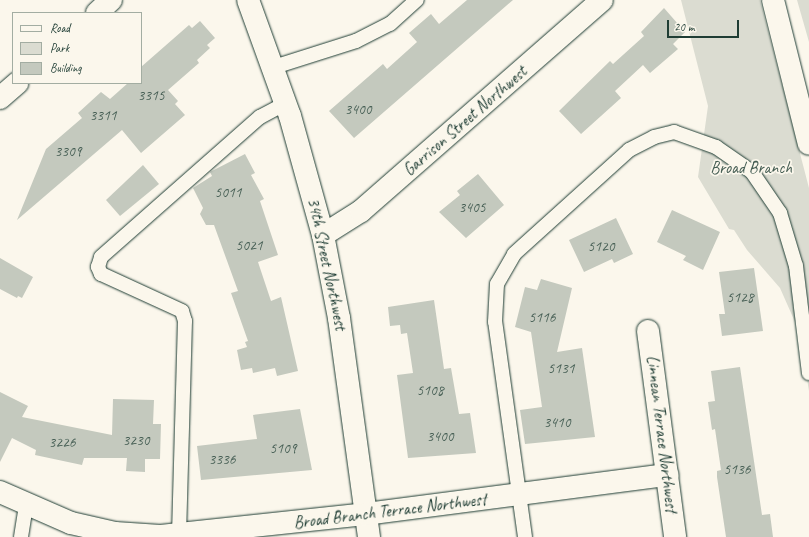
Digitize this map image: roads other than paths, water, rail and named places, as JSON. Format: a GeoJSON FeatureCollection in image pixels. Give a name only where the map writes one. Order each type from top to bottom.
{"type":"FeatureCollection","features":[{"type":"Feature","properties":{"kind":"street"},"geometry":{"type":"LineString","coordinates":[[98,12],[111,0]]}},
{"type":"Feature","properties":{"kind":"street","name":"34th Street Northwest"},"geometry":{"type":"LineString","coordinates":[[248,0],[274,67],[286,103],[323,236],[340,318],[369,537]]}},
{"type":"Feature","properties":{"kind":"street","name":"Garrison Street Northwest"},"geometry":{"type":"LineString","coordinates":[[323,236],[361,212],[602,0]]}},
{"type":"Feature","properties":{"kind":"street"},"geometry":{"type":"LineString","coordinates":[[773,0],[809,144]]}},
{"type":"Feature","properties":{"kind":"street"},"geometry":{"type":"LineString","coordinates":[[0,98],[16,84]]}},
{"type":"Feature","properties":{"kind":"street","name":"Linnean Terrace Northwest"},"geometry":{"type":"LineString","coordinates":[[648,330],[675,537]]}},
{"type":"Feature","properties":{"kind":"street","name":"Broad Branch Terrace Northwest"},"geometry":{"type":"LineString","coordinates":[[0,492],[26,505],[71,523],[128,536],[180,535],[366,514],[667,475]]}},
{"type":"Feature","properties":{"kind":"lane"},"geometry":{"type":"LineString","coordinates":[[274,67],[356,41],[390,24],[417,0]]}},
{"type":"Feature","properties":{"kind":"lane"},"geometry":{"type":"LineString","coordinates":[[180,535],[184,321],[182,310],[101,274],[98,267],[101,257],[260,118],[286,103]]}},
{"type":"Feature","properties":{"kind":"lane"},"geometry":{"type":"LineString","coordinates":[[525,537],[494,322],[498,284],[514,254],[629,150],[654,137],[674,132],[716,148],[752,172],[780,213],[796,266],[809,373]]}},
{"type":"Feature","properties":{"kind":"lane"},"geometry":{"type":"LineString","coordinates":[[20,537],[26,505]]}},
{"type":"Feature","properties":{"kind":"park label","name":"Broad Branch"},"geometry":{"type":"Point","coordinates":[751,168]}}]}
